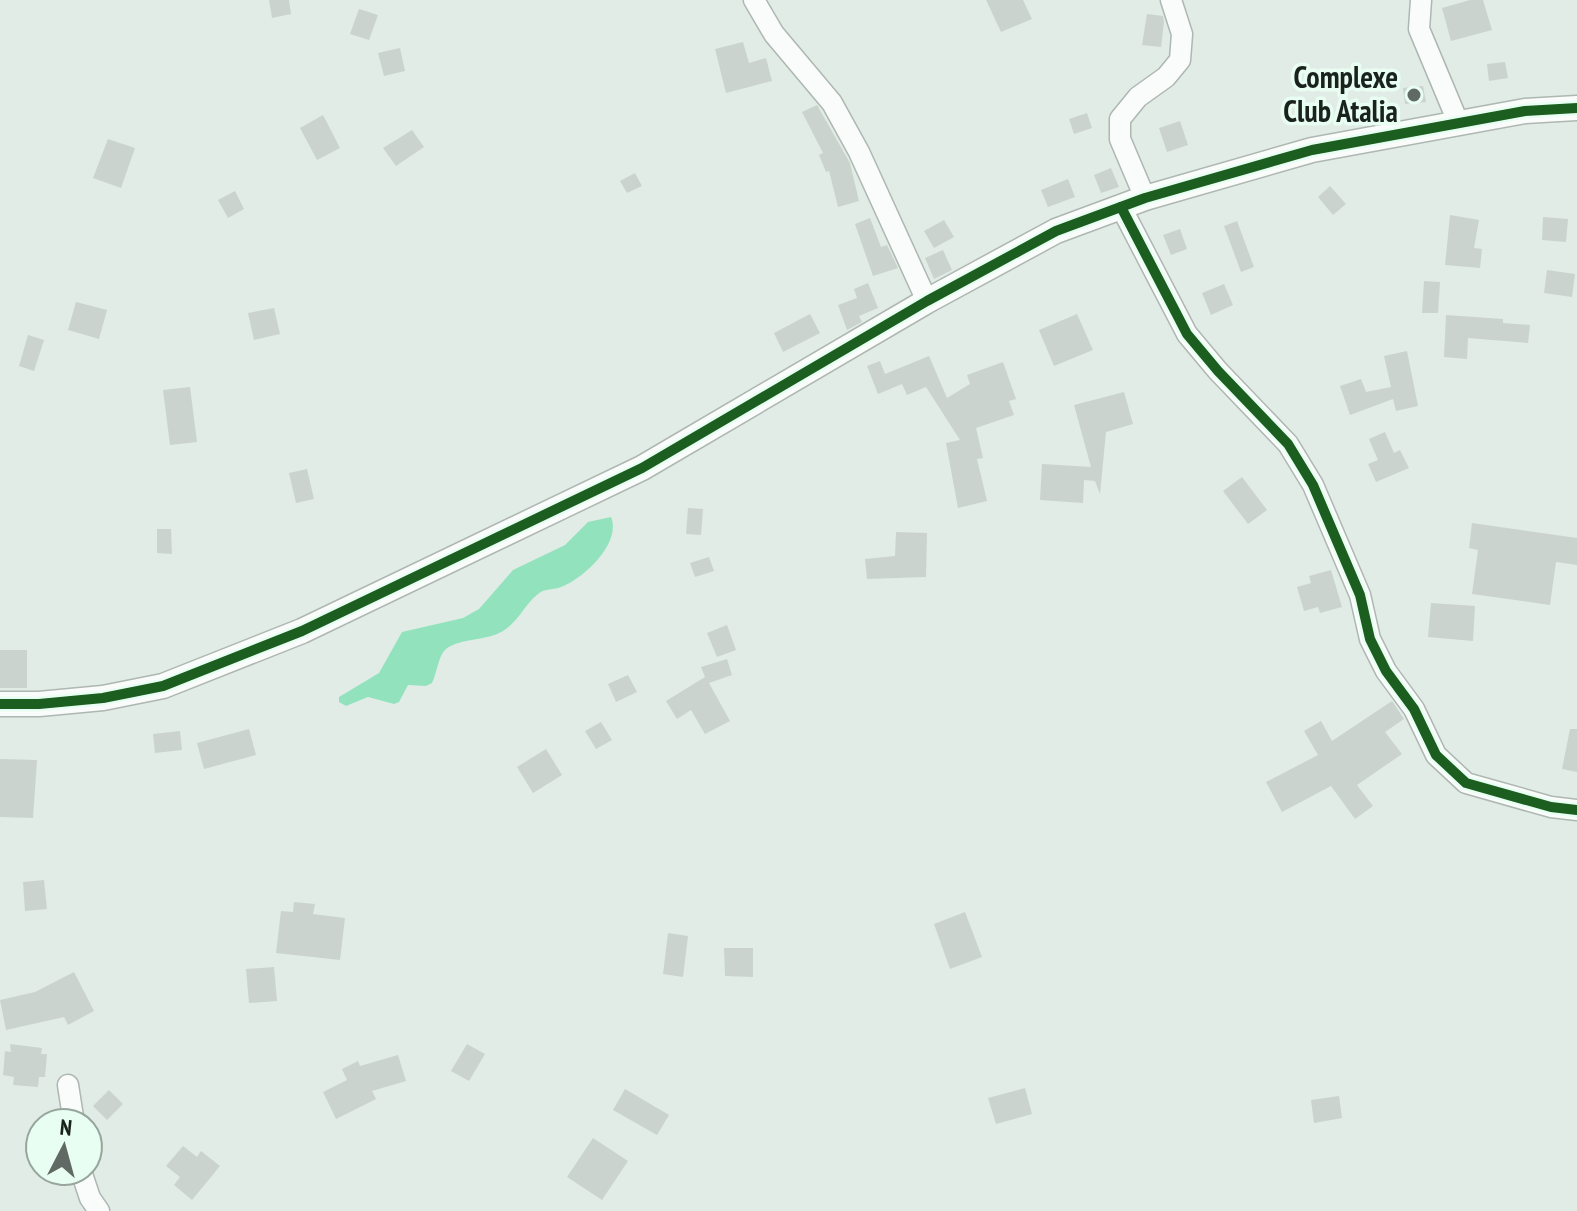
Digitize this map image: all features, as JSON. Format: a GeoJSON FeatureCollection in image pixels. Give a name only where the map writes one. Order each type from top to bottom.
{"type":"FeatureCollection","features":[{"type":"Feature","properties":{"kind":"street"},"geometry":{"type":"LineString","coordinates":[[754,0],[781,45],[832,103],[859,152],[927,301]]}},
{"type":"Feature","properties":{"kind":"street"},"geometry":{"type":"LineString","coordinates":[[1145,198],[1120,139],[1120,119],[1138,97],[1166,77],[1180,60],[1182,34],[1171,0]]}},
{"type":"Feature","properties":{"kind":"street"},"geometry":{"type":"LineString","coordinates":[[1421,0],[1419,29],[1458,122]]}},
{"type":"Feature","properties":{"kind":"street"},"geometry":{"type":"LineString","coordinates":[[0,704],[103,698],[163,686],[302,631],[642,468],[927,301],[1056,231],[1145,198],[1312,150],[1525,111],[1577,108]]}},
{"type":"Feature","properties":{"kind":"street"},"geometry":{"type":"LineString","coordinates":[[1121,207],[1187,334],[1288,444],[1313,485],[1360,595],[1370,639],[1386,671],[1414,709],[1436,755],[1466,783],[1551,807],[1577,810]]}},
{"type":"Feature","properties":{"kind":"street"},"geometry":{"type":"LineString","coordinates":[[68,1085],[71,1107]]}},
{"type":"Feature","properties":{"kind":"street"},"geometry":{"type":"LineString","coordinates":[[86,1187],[99,1211]]}},
{"type":"Feature","properties":{"kind":"shaded area"},"geometry":{"type":"Polygon","coordinates":[[[611,517],[611,538],[589,568],[570,583],[538,594],[511,625],[499,633],[446,649],[432,683],[426,686],[408,685],[399,702],[394,704],[368,697],[346,706],[339,702],[339,697],[379,673],[402,632],[463,618],[479,609],[513,570],[565,545],[588,522],[611,517]]]}},
{"type":"Feature","properties":{"kind":"building"},"geometry":{"type":"Polygon","coordinates":[[[269,0],[289,0],[291,14],[272,18],[269,0]]]}},
{"type":"Feature","properties":{"kind":"building"},"geometry":{"type":"Polygon","coordinates":[[[986,0],[1023,0],[1032,19],[1001,32],[986,0]]]}},
{"type":"Feature","properties":{"kind":"building"},"geometry":{"type":"Polygon","coordinates":[[[1470,0],[1483,0],[1492,30],[1451,41],[1442,8],[1470,0]]]}},
{"type":"Feature","properties":{"kind":"building"},"geometry":{"type":"Polygon","coordinates":[[[359,9],[378,15],[369,40],[350,34],[359,9]]]}},
{"type":"Feature","properties":{"kind":"building"},"geometry":{"type":"Polygon","coordinates":[[[1147,14],[1163,16],[1161,47],[1142,45],[1147,14]]]}},
{"type":"Feature","properties":{"kind":"building"},"geometry":{"type":"Polygon","coordinates":[[[743,42],[749,63],[766,58],[772,81],[726,93],[715,49],[743,42]]]}},
{"type":"Feature","properties":{"kind":"building"},"geometry":{"type":"Polygon","coordinates":[[[400,48],[405,71],[384,76],[378,53],[400,48]]]}},
{"type":"Feature","properties":{"kind":"building"},"geometry":{"type":"Polygon","coordinates":[[[1505,62],[1508,78],[1489,81],[1487,64],[1505,62]]]}},
{"type":"Feature","properties":{"kind":"building","name":"Complexe Club Atalia"},"geometry":{"type":"Polygon","coordinates":[[[1423,86],[1426,102],[1405,104],[1403,88],[1423,86]]]}},
{"type":"Feature","properties":{"kind":"building"},"geometry":{"type":"Polygon","coordinates":[[[817,105],[850,163],[859,201],[838,207],[829,171],[826,172],[819,155],[823,153],[802,112],[817,105]]]}},
{"type":"Feature","properties":{"kind":"building"},"geometry":{"type":"Polygon","coordinates":[[[1087,113],[1092,128],[1074,134],[1069,119],[1087,113]]]}},
{"type":"Feature","properties":{"kind":"building"},"geometry":{"type":"Polygon","coordinates":[[[323,115],[340,148],[317,160],[300,128],[323,115]]]}},
{"type":"Feature","properties":{"kind":"building"},"geometry":{"type":"Polygon","coordinates":[[[1180,121],[1188,145],[1167,152],[1159,128],[1180,121]]]}},
{"type":"Feature","properties":{"kind":"building"},"geometry":{"type":"Polygon","coordinates":[[[412,130],[424,147],[396,166],[383,148],[412,130]]]}},
{"type":"Feature","properties":{"kind":"building"},"geometry":{"type":"Polygon","coordinates":[[[108,139],[135,148],[121,188],[93,178],[108,139]]]}},
{"type":"Feature","properties":{"kind":"building"},"geometry":{"type":"Polygon","coordinates":[[[1111,168],[1119,187],[1101,193],[1094,175],[1111,168]]]}},
{"type":"Feature","properties":{"kind":"building"},"geometry":{"type":"Polygon","coordinates":[[[635,173],[642,186],[627,193],[620,181],[635,173]]]}},
{"type":"Feature","properties":{"kind":"building"},"geometry":{"type":"Polygon","coordinates":[[[1068,179],[1075,197],[1048,207],[1041,190],[1068,179]]]}},
{"type":"Feature","properties":{"kind":"building"},"geometry":{"type":"Polygon","coordinates":[[[1330,186],[1346,204],[1333,215],[1318,197],[1330,186]]]}},
{"type":"Feature","properties":{"kind":"building"},"geometry":{"type":"Polygon","coordinates":[[[235,191],[244,209],[228,218],[218,200],[235,191]]]}},
{"type":"Feature","properties":{"kind":"building"},"geometry":{"type":"Polygon","coordinates":[[[1450,215],[1479,220],[1474,248],[1482,249],[1480,268],[1445,265],[1450,215]]]}},
{"type":"Feature","properties":{"kind":"building"},"geometry":{"type":"Polygon","coordinates":[[[1543,217],[1568,219],[1566,242],[1542,240],[1543,217]]]}},
{"type":"Feature","properties":{"kind":"building"},"geometry":{"type":"Polygon","coordinates":[[[870,218],[881,247],[887,245],[898,268],[873,276],[855,224],[870,218]]]}},
{"type":"Feature","properties":{"kind":"building"},"geometry":{"type":"Polygon","coordinates":[[[944,220],[954,237],[934,248],[924,231],[944,220]]]}},
{"type":"Feature","properties":{"kind":"building"},"geometry":{"type":"Polygon","coordinates":[[[1237,221],[1254,267],[1241,272],[1224,226],[1237,221]]]}},
{"type":"Feature","properties":{"kind":"building"},"geometry":{"type":"Polygon","coordinates":[[[1180,229],[1187,249],[1171,255],[1163,235],[1180,229]]]}},
{"type":"Feature","properties":{"kind":"building"},"geometry":{"type":"Polygon","coordinates":[[[943,250],[952,270],[934,279],[925,258],[943,250]]]}},
{"type":"Feature","properties":{"kind":"building"},"geometry":{"type":"Polygon","coordinates":[[[1547,270],[1575,274],[1572,297],[1544,293],[1547,270]]]}},
{"type":"Feature","properties":{"kind":"building"},"geometry":{"type":"Polygon","coordinates":[[[1424,281],[1440,282],[1438,313],[1422,313],[1424,281]]]}},
{"type":"Feature","properties":{"kind":"building"},"geometry":{"type":"Polygon","coordinates":[[[868,283],[878,308],[859,316],[862,322],[847,330],[838,305],[857,298],[854,289],[868,283]]]}},
{"type":"Feature","properties":{"kind":"building"},"geometry":{"type":"Polygon","coordinates":[[[1224,284],[1233,305],[1211,315],[1202,293],[1224,284]]]}},
{"type":"Feature","properties":{"kind":"building"},"geometry":{"type":"Polygon","coordinates":[[[76,302],[107,310],[99,339],[68,330],[76,302]]]}},
{"type":"Feature","properties":{"kind":"building"},"geometry":{"type":"Polygon","coordinates":[[[274,308],[280,334],[254,340],[248,313],[274,308]]]}},
{"type":"Feature","properties":{"kind":"building"},"geometry":{"type":"Polygon","coordinates":[[[810,314],[820,333],[783,352],[774,333],[810,314]]]}},
{"type":"Feature","properties":{"kind":"building"},"geometry":{"type":"Polygon","coordinates":[[[1077,314],[1093,350],[1054,366],[1039,330],[1077,314]]]}},
{"type":"Feature","properties":{"kind":"building"},"geometry":{"type":"Polygon","coordinates":[[[1446,315],[1503,319],[1503,323],[1530,325],[1528,343],[1468,338],[1467,359],[1444,357],[1446,315]]]}},
{"type":"Feature","properties":{"kind":"building"},"geometry":{"type":"Polygon","coordinates":[[[28,335],[44,340],[34,371],[19,366],[28,335]]]}},
{"type":"Feature","properties":{"kind":"building"},"geometry":{"type":"Polygon","coordinates":[[[1407,351],[1418,406],[1396,411],[1393,399],[1350,415],[1340,386],[1361,379],[1366,392],[1391,387],[1384,356],[1407,351]]]}},
{"type":"Feature","properties":{"kind":"building"},"geometry":{"type":"Polygon","coordinates":[[[929,356],[947,398],[970,384],[967,375],[1003,362],[1016,399],[1009,401],[1014,415],[976,428],[983,458],[977,459],[987,501],[958,508],[946,443],[960,440],[926,387],[907,395],[902,384],[878,394],[867,366],[880,361],[885,374],[929,356]]]}},
{"type":"Feature","properties":{"kind":"building"},"geometry":{"type":"Polygon","coordinates":[[[190,387],[197,442],[170,445],[163,390],[190,387]]]}},
{"type":"Feature","properties":{"kind":"building"},"geometry":{"type":"Polygon","coordinates":[[[1124,392],[1133,424],[1106,432],[1100,494],[1095,481],[1084,480],[1083,503],[1040,500],[1042,464],[1091,467],[1074,405],[1124,392]]]}},
{"type":"Feature","properties":{"kind":"building"},"geometry":{"type":"Polygon","coordinates":[[[1385,432],[1394,453],[1400,450],[1409,468],[1376,482],[1368,464],[1378,460],[1369,439],[1385,432]]]}},
{"type":"Feature","properties":{"kind":"building"},"geometry":{"type":"Polygon","coordinates":[[[307,469],[314,499],[296,503],[289,473],[307,469]]]}},
{"type":"Feature","properties":{"kind":"building"},"geometry":{"type":"Polygon","coordinates":[[[1242,477],[1267,510],[1248,524],[1223,491],[1242,477]]]}},
{"type":"Feature","properties":{"kind":"building"},"geometry":{"type":"Polygon","coordinates":[[[688,508],[703,509],[701,535],[686,534],[688,508]]]}},
{"type":"Feature","properties":{"kind":"building"},"geometry":{"type":"Polygon","coordinates":[[[1472,523],[1577,538],[1577,565],[1556,562],[1550,605],[1472,594],[1478,550],[1469,548],[1472,523]]]}},
{"type":"Feature","properties":{"kind":"building"},"geometry":{"type":"Polygon","coordinates":[[[157,529],[171,529],[172,554],[157,553],[157,529]]]}},
{"type":"Feature","properties":{"kind":"building"},"geometry":{"type":"Polygon","coordinates":[[[896,532],[927,533],[926,577],[867,579],[865,559],[895,556],[896,532]]]}},
{"type":"Feature","properties":{"kind":"building"},"geometry":{"type":"Polygon","coordinates":[[[709,557],[714,571],[695,577],[690,563],[709,557]]]}},
{"type":"Feature","properties":{"kind":"building"},"geometry":{"type":"Polygon","coordinates":[[[1331,570],[1342,607],[1320,613],[1318,607],[1304,611],[1297,587],[1311,583],[1309,576],[1331,570]]]}},
{"type":"Feature","properties":{"kind":"building"},"geometry":{"type":"Polygon","coordinates":[[[1431,603],[1475,606],[1473,641],[1428,637],[1431,603]]]}},
{"type":"Feature","properties":{"kind":"building"},"geometry":{"type":"Polygon","coordinates":[[[727,625],[736,650],[717,657],[707,633],[727,625]]]}},
{"type":"Feature","properties":{"kind":"building"},"geometry":{"type":"Polygon","coordinates":[[[0,650],[27,650],[27,688],[0,688],[0,650]]]}},
{"type":"Feature","properties":{"kind":"building"},"geometry":{"type":"Polygon","coordinates":[[[727,659],[732,675],[709,683],[730,721],[705,734],[691,710],[677,719],[666,701],[705,677],[701,667],[727,659]]]}},
{"type":"Feature","properties":{"kind":"building"},"geometry":{"type":"Polygon","coordinates":[[[628,675],[637,692],[616,702],[608,684],[628,675]]]}},
{"type":"Feature","properties":{"kind":"building"},"geometry":{"type":"Polygon","coordinates":[[[1392,701],[1404,719],[1385,732],[1402,754],[1357,785],[1373,806],[1355,819],[1331,786],[1282,812],[1266,782],[1318,755],[1304,731],[1321,721],[1332,741],[1392,701]]]}},
{"type":"Feature","properties":{"kind":"building"},"geometry":{"type":"Polygon","coordinates":[[[601,722],[612,740],[596,749],[585,731],[601,722]]]}},
{"type":"Feature","properties":{"kind":"building"},"geometry":{"type":"Polygon","coordinates":[[[249,729],[256,755],[204,769],[197,743],[249,729]]]}},
{"type":"Feature","properties":{"kind":"building"},"geometry":{"type":"Polygon","coordinates":[[[1570,729],[1577,729],[1577,772],[1562,769],[1570,729]]]}},
{"type":"Feature","properties":{"kind":"building"},"geometry":{"type":"Polygon","coordinates":[[[180,731],[182,750],[155,753],[153,734],[180,731]]]}},
{"type":"Feature","properties":{"kind":"building"},"geometry":{"type":"Polygon","coordinates":[[[546,749],[562,775],[533,793],[517,767],[546,749]]]}},
{"type":"Feature","properties":{"kind":"building"},"geometry":{"type":"Polygon","coordinates":[[[0,759],[37,760],[33,818],[0,817],[0,759]]]}},
{"type":"Feature","properties":{"kind":"building"},"geometry":{"type":"Polygon","coordinates":[[[44,880],[47,909],[25,911],[23,882],[44,880]]]}},
{"type":"Feature","properties":{"kind":"building"},"geometry":{"type":"Polygon","coordinates":[[[294,902],[315,904],[313,914],[345,918],[340,960],[276,953],[281,911],[293,912],[294,902]]]}},
{"type":"Feature","properties":{"kind":"building"},"geometry":{"type":"Polygon","coordinates":[[[965,912],[982,957],[950,969],[934,924],[965,912]]]}},
{"type":"Feature","properties":{"kind":"building"},"geometry":{"type":"Polygon","coordinates":[[[668,933],[688,936],[683,977],[663,974],[668,933]]]}},
{"type":"Feature","properties":{"kind":"building"},"geometry":{"type":"Polygon","coordinates":[[[724,948],[753,948],[753,977],[725,976],[724,948]]]}},
{"type":"Feature","properties":{"kind":"building"},"geometry":{"type":"Polygon","coordinates":[[[274,967],[277,1001],[249,1003],[246,969],[274,967]]]}},
{"type":"Feature","properties":{"kind":"building"},"geometry":{"type":"Polygon","coordinates":[[[74,972],[94,1011],[68,1025],[64,1017],[6,1030],[0,1000],[35,992],[74,972]]]}},
{"type":"Feature","properties":{"kind":"building"},"geometry":{"type":"Polygon","coordinates":[[[10,1044],[42,1048],[41,1054],[47,1054],[45,1077],[39,1077],[38,1087],[13,1085],[14,1077],[3,1075],[5,1051],[11,1052],[10,1044]]]}},
{"type":"Feature","properties":{"kind":"building"},"geometry":{"type":"Polygon","coordinates":[[[467,1044],[485,1054],[469,1081],[451,1071],[467,1044]]]}},
{"type":"Feature","properties":{"kind":"building"},"geometry":{"type":"Polygon","coordinates":[[[398,1055],[406,1081],[372,1091],[376,1099],[336,1119],[323,1092],[347,1080],[342,1069],[358,1061],[360,1066],[398,1055]]]}},
{"type":"Feature","properties":{"kind":"building"},"geometry":{"type":"Polygon","coordinates":[[[1025,1088],[1032,1114],[996,1124],[988,1098],[1025,1088]]]}},
{"type":"Feature","properties":{"kind":"building"},"geometry":{"type":"Polygon","coordinates":[[[625,1089],[669,1115],[657,1135],[613,1110],[625,1089]]]}},
{"type":"Feature","properties":{"kind":"building"},"geometry":{"type":"Polygon","coordinates":[[[109,1090],[123,1104],[107,1120],[104,1107],[93,1106],[109,1090]]]}},
{"type":"Feature","properties":{"kind":"building"},"geometry":{"type":"Polygon","coordinates":[[[1339,1096],[1342,1118],[1314,1123],[1311,1100],[1339,1096]]]}},
{"type":"Feature","properties":{"kind":"building"},"geometry":{"type":"Polygon","coordinates":[[[593,1138],[628,1161],[602,1200],[567,1177],[593,1138]]]}},
{"type":"Feature","properties":{"kind":"building"},"geometry":{"type":"Polygon","coordinates":[[[183,1146],[197,1157],[201,1151],[220,1166],[192,1200],[174,1185],[180,1177],[166,1166],[183,1146]]]}},
{"type":"Feature","properties":{"kind":"cycle path"},"geometry":{"type":"LineString","coordinates":[[0,704],[103,698],[163,686],[302,631],[642,468],[927,301],[1056,231],[1145,198],[1312,150],[1525,111],[1577,108]]}},
{"type":"Feature","properties":{"kind":"cycle path"},"geometry":{"type":"LineString","coordinates":[[1121,207],[1187,334],[1288,444],[1313,485],[1360,595],[1370,639],[1386,671],[1414,709],[1436,755],[1466,783],[1551,807],[1577,810]]}},
{"type":"Feature","properties":{"kind":"place","name":"Complexe Club Atalia"},"geometry":{"type":"Point","coordinates":[1414,95]}}]}
